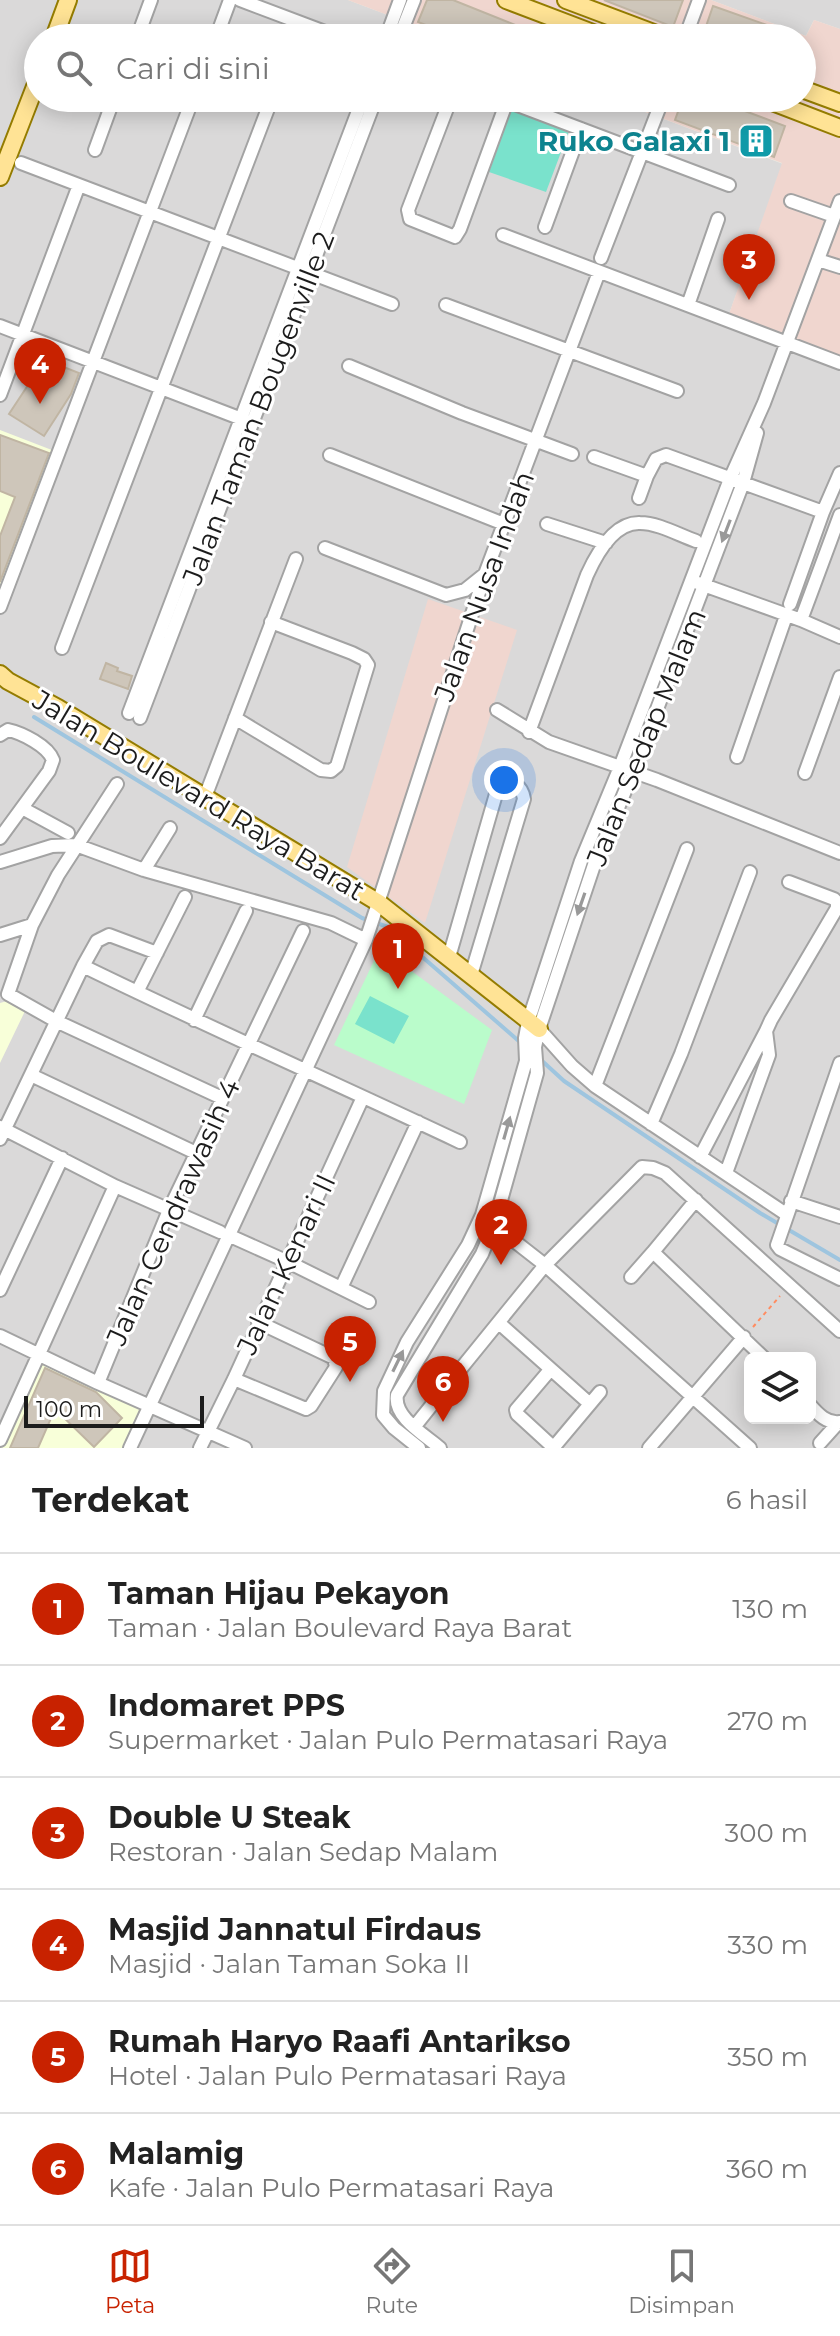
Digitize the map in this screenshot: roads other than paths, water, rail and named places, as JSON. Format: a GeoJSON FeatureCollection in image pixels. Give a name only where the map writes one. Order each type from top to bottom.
{"type":"FeatureCollection","features":[{"type":"Feature","properties":{"kind":"main road"},"geometry":{"type":"LineString","coordinates":[[59,24],[68,0]]}},
{"type":"Feature","properties":{"kind":"main road"},"geometry":{"type":"LineString","coordinates":[[506,0],[569,24]]}},
{"type":"Feature","properties":{"kind":"main road"},"geometry":{"type":"LineString","coordinates":[[551,17],[558,0]]}},
{"type":"Feature","properties":{"kind":"main road"},"geometry":{"type":"LineString","coordinates":[[566,0],[630,24]]}},
{"type":"Feature","properties":{"kind":"main road"},"geometry":{"type":"LineString","coordinates":[[816,94],[840,103]]}},
{"type":"Feature","properties":{"kind":"main road"},"geometry":{"type":"LineString","coordinates":[[0,177],[26,112]]}},
{"type":"Feature","properties":{"kind":"main road"},"geometry":{"type":"LineString","coordinates":[[801,112],[840,128]]}},
{"type":"Feature","properties":{"kind":"main road","name":"Jalan Boulevard Raya Barat"},"geometry":{"type":"LineString","coordinates":[[3,679],[72,716],[205,797],[377,908],[449,957],[532,1034]]}},
{"type":"Feature","properties":{"kind":"street"},"geometry":{"type":"LineString","coordinates":[[142,24],[151,0]]}},
{"type":"Feature","properties":{"kind":"street"},"geometry":{"type":"LineString","coordinates":[[221,24],[230,0]]}},
{"type":"Feature","properties":{"kind":"street"},"geometry":{"type":"LineString","coordinates":[[240,0],[301,23]]}},
{"type":"Feature","properties":{"kind":"street"},"geometry":{"type":"LineString","coordinates":[[391,24],[400,0]]}},
{"type":"Feature","properties":{"kind":"street"},"geometry":{"type":"LineString","coordinates":[[405,24],[414,0]]}},
{"type":"Feature","properties":{"kind":"street"},"geometry":{"type":"LineString","coordinates":[[690,24],[699,0]]}},
{"type":"Feature","properties":{"kind":"street"},"geometry":{"type":"LineString","coordinates":[[95,150],[109,112]]}},
{"type":"Feature","properties":{"kind":"street"},"geometry":{"type":"LineString","coordinates":[[0,607],[188,112]]}},
{"type":"Feature","properties":{"kind":"street"},"geometry":{"type":"LineString","coordinates":[[62,648],[267,112]]}},
{"type":"Feature","properties":{"kind":"street","name":"Jalan Taman Bougenville 2"},"geometry":{"type":"LineString","coordinates":[[304,272],[358,112]]}},
{"type":"Feature","properties":{"kind":"street","name":"Jalan Taman Bougenville 2"},"geometry":{"type":"LineString","coordinates":[[135,716],[304,272],[370,112]]}},
{"type":"Feature","properties":{"kind":"street"},"geometry":{"type":"LineString","coordinates":[[446,112],[408,210],[410,219],[455,237],[499,112]]}},
{"type":"Feature","properties":{"kind":"street"},"geometry":{"type":"LineString","coordinates":[[535,112],[729,185]]}},
{"type":"Feature","properties":{"kind":"street"},"geometry":{"type":"LineString","coordinates":[[601,258],[658,112]]}},
{"type":"Feature","properties":{"kind":"street"},"geometry":{"type":"LineString","coordinates":[[545,227],[581,129]]}},
{"type":"Feature","properties":{"kind":"street"},"geometry":{"type":"LineString","coordinates":[[10,157],[392,304]]}},
{"type":"Feature","properties":{"kind":"street"},"geometry":{"type":"LineString","coordinates":[[0,395],[79,185]]}},
{"type":"Feature","properties":{"kind":"street"},"geometry":{"type":"LineString","coordinates":[[791,201],[834,216]]}},
{"type":"Feature","properties":{"kind":"street","name":"Jalan Sedap Malam"},"geometry":{"type":"LineString","coordinates":[[419,1448],[383,1415],[383,1395],[407,1342],[468,1245],[482,1215],[532,1034],[594,865],[691,580],[730,479],[764,403],[840,201]]}},
{"type":"Feature","properties":{"kind":"street"},"geometry":{"type":"LineString","coordinates":[[688,305],[718,219]]}},
{"type":"Feature","properties":{"kind":"street"},"geometry":{"type":"LineString","coordinates":[[503,235],[840,363]]}},
{"type":"Feature","properties":{"kind":"street"},"geometry":{"type":"LineString","coordinates":[[818,260],[840,267]]}},
{"type":"Feature","properties":{"kind":"street","name":"Jalan Nusa Indah"},"geometry":{"type":"LineString","coordinates":[[130,1448],[224,1234],[368,935],[485,574],[599,272]]}},
{"type":"Feature","properties":{"kind":"street"},"geometry":{"type":"LineString","coordinates":[[446,305],[677,391]]}},
{"type":"Feature","properties":{"kind":"street"},"geometry":{"type":"LineString","coordinates":[[0,326],[246,421]]}},
{"type":"Feature","properties":{"kind":"street"},"geometry":{"type":"LineString","coordinates":[[349,366],[502,429],[572,454]]}},
{"type":"Feature","properties":{"kind":"street","name":"Jalan Sedap Malam"},"geometry":{"type":"LineString","coordinates":[[626,770],[705,585],[743,483],[764,403]]}},
{"type":"Feature","properties":{"kind":"street"},"geometry":{"type":"LineString","coordinates":[[330,455],[504,524]]}},
{"type":"Feature","properties":{"kind":"street"},"geometry":{"type":"LineString","coordinates":[[639,498],[647,476],[661,455],[823,512]]}},
{"type":"Feature","properties":{"kind":"street"},"geometry":{"type":"LineString","coordinates":[[594,457],[647,476]]}},
{"type":"Feature","properties":{"kind":"street"},"geometry":{"type":"LineString","coordinates":[[737,757],[823,512],[840,473]]}},
{"type":"Feature","properties":{"kind":"street"},"geometry":{"type":"LineString","coordinates":[[801,620],[840,515]]}},
{"type":"Feature","properties":{"kind":"street"},"geometry":{"type":"LineString","coordinates":[[529,732],[587,575],[606,543],[624,527],[636,522],[696,541]]}},
{"type":"Feature","properties":{"kind":"street"},"geometry":{"type":"LineString","coordinates":[[547,524],[606,543]]}},
{"type":"Feature","properties":{"kind":"street"},"geometry":{"type":"LineString","coordinates":[[325,548],[446,595],[465,590],[485,574]]}},
{"type":"Feature","properties":{"kind":"street"},"geometry":{"type":"LineString","coordinates":[[205,797],[296,559]]}},
{"type":"Feature","properties":{"kind":"street"},"geometry":{"type":"LineString","coordinates":[[691,580],[788,610],[801,620],[840,637]]}},
{"type":"Feature","properties":{"kind":"street"},"geometry":{"type":"LineString","coordinates":[[235,718],[321,770],[331,771],[337,766],[368,665],[352,653],[271,622]]}},
{"type":"Feature","properties":{"kind":"street"},"geometry":{"type":"LineString","coordinates":[[805,773],[840,677]]}},
{"type":"Feature","properties":{"kind":"street"},"geometry":{"type":"LineString","coordinates":[[497,710],[549,742],[840,853]]}},
{"type":"Feature","properties":{"kind":"street"},"geometry":{"type":"LineString","coordinates":[[0,735],[8,730],[16,732],[49,751],[52,758],[49,771],[0,838]]}},
{"type":"Feature","properties":{"kind":"street"},"geometry":{"type":"LineString","coordinates":[[449,957],[500,783],[507,781],[518,785],[524,799],[471,975]]}},
{"type":"Feature","properties":{"kind":"street"},"geometry":{"type":"LineString","coordinates":[[117,784],[76,845],[32,925],[8,994],[56,1021],[222,1098]]}},
{"type":"Feature","properties":{"kind":"street"},"geometry":{"type":"LineString","coordinates":[[22,808],[68,833]]}},
{"type":"Feature","properties":{"kind":"street"},"geometry":{"type":"LineString","coordinates":[[144,870],[170,828]]}},
{"type":"Feature","properties":{"kind":"street"},"geometry":{"type":"LineString","coordinates":[[0,862],[52,846],[76,845],[144,870],[368,935]]}},
{"type":"Feature","properties":{"kind":"street"},"geometry":{"type":"LineString","coordinates":[[595,1086],[687,849]]}},
{"type":"Feature","properties":{"kind":"street"},"geometry":{"type":"LineString","coordinates":[[651,1124],[750,872]]}},
{"type":"Feature","properties":{"kind":"street"},"geometry":{"type":"LineString","coordinates":[[700,1157],[766,1031],[836,912],[838,904],[834,899],[789,882]]}},
{"type":"Feature","properties":{"kind":"street"},"geometry":{"type":"LineString","coordinates":[[137,992],[185,897]]}},
{"type":"Feature","properties":{"kind":"street"},"geometry":{"type":"LineString","coordinates":[[194,1020],[246,911]]}},
{"type":"Feature","properties":{"kind":"street"},"geometry":{"type":"LineString","coordinates":[[0,935],[32,925]]}},
{"type":"Feature","properties":{"kind":"street","name":"Jalan Cendrawasih 4"},"geometry":{"type":"LineString","coordinates":[[98,1383],[169,1210],[303,931]]}},
{"type":"Feature","properties":{"kind":"street"},"geometry":{"type":"LineString","coordinates":[[157,953],[107,935],[97,941],[2,1132],[369,1302]]}},
{"type":"Feature","properties":{"kind":"street"},"geometry":{"type":"LineString","coordinates":[[83,966],[460,1142]]}},
{"type":"Feature","properties":{"kind":"street"},"geometry":{"type":"LineString","coordinates":[[726,1173],[769,1055],[766,1031]]}},
{"type":"Feature","properties":{"kind":"street"},"geometry":{"type":"LineString","coordinates":[[532,1034],[595,1086],[787,1213],[840,1217]]}},
{"type":"Feature","properties":{"kind":"street","name":"Jalan Sedap Malam"},"geometry":{"type":"LineString","coordinates":[[494,1225],[537,1073],[532,1034]]}},
{"type":"Feature","properties":{"kind":"street"},"geometry":{"type":"LineString","coordinates":[[840,1063],[779,1239],[779,1249],[840,1279]]}},
{"type":"Feature","properties":{"kind":"street"},"geometry":{"type":"LineString","coordinates":[[31,1075],[196,1153]]}},
{"type":"Feature","properties":{"kind":"street","name":"Jalan Kenari II"},"geometry":{"type":"LineString","coordinates":[[200,1448],[363,1097]]}},
{"type":"Feature","properties":{"kind":"street"},"geometry":{"type":"LineString","coordinates":[[827,1099],[840,1104]]}},
{"type":"Feature","properties":{"kind":"street"},"geometry":{"type":"LineString","coordinates":[[341,1288],[418,1122]]}},
{"type":"Feature","properties":{"kind":"street"},"geometry":{"type":"LineString","coordinates":[[0,1290],[62,1158]]}},
{"type":"Feature","properties":{"kind":"street"},"geometry":{"type":"LineString","coordinates":[[415,1426],[545,1265],[639,1168],[653,1168],[665,1173],[840,1331]]}},
{"type":"Feature","properties":{"kind":"street"},"geometry":{"type":"LineString","coordinates":[[0,1440],[115,1186]]}},
{"type":"Feature","properties":{"kind":"street"},"geometry":{"type":"LineString","coordinates":[[631,1277],[696,1200]]}},
{"type":"Feature","properties":{"kind":"street"},"geometry":{"type":"LineString","coordinates":[[482,1215],[545,1265],[750,1448]]}},
{"type":"Feature","properties":{"kind":"street"},"geometry":{"type":"LineString","coordinates":[[440,1448],[398,1409],[396,1399],[482,1254],[494,1225]]}},
{"type":"Feature","properties":{"kind":"street"},"geometry":{"type":"LineString","coordinates":[[653,1252],[758,1352]]}},
{"type":"Feature","properties":{"kind":"street"},"geometry":{"type":"LineString","coordinates":[[434,1300],[447,1310]]}},
{"type":"Feature","properties":{"kind":"street"},"geometry":{"type":"LineString","coordinates":[[234,1379],[306,1409],[336,1367],[334,1358],[258,1322]]}},
{"type":"Feature","properties":{"kind":"street"},"geometry":{"type":"LineString","coordinates":[[499,1323],[590,1404]]}},
{"type":"Feature","properties":{"kind":"street"},"geometry":{"type":"LineString","coordinates":[[0,1336],[245,1448]]}},
{"type":"Feature","properties":{"kind":"street"},"geometry":{"type":"LineString","coordinates":[[649,1448],[744,1337]]}},
{"type":"Feature","properties":{"kind":"street"},"geometry":{"type":"LineString","coordinates":[[550,1370],[516,1410],[554,1448],[600,1392]]}},
{"type":"Feature","properties":{"kind":"street"},"geometry":{"type":"LineString","coordinates":[[816,1410],[827,1420],[839,1422]]}},
{"type":"Feature","properties":{"kind":"street"},"geometry":{"type":"LineString","coordinates":[[820,1443],[839,1422]]}},
{"type":"Feature","properties":{"kind":"waterway"},"geometry":{"type":"LineString","coordinates":[[34,717],[362,918],[388,927],[521,1043]]}},
{"type":"Feature","properties":{"kind":"waterway"},"geometry":{"type":"LineString","coordinates":[[540,1059],[564,1081],[760,1213],[840,1260]]}},
{"type":"Feature","properties":{"kind":"place","name":"Ruko Galaxi 1"},"geometry":{"type":"Point","coordinates":[756,141]}},
{"type":"Feature","properties":{"kind":"place","name":"Double U Steak"},"geometry":{"type":"Point","coordinates":[749,300]}},
{"type":"Feature","properties":{"kind":"place","name":"Masjid Jannatul Firdaus"},"geometry":{"type":"Point","coordinates":[40,404]}},
{"type":"Feature","properties":{"kind":"place","name":"Taman Hijau Pekayon"},"geometry":{"type":"Point","coordinates":[398,989]}},
{"type":"Feature","properties":{"kind":"place","name":"Indomaret PPS"},"geometry":{"type":"Point","coordinates":[501,1265]}},
{"type":"Feature","properties":{"kind":"place","name":"Rumah Haryo Raafi Antarikso"},"geometry":{"type":"Point","coordinates":[350,1382]}},
{"type":"Feature","properties":{"kind":"place","name":"Malamig"},"geometry":{"type":"Point","coordinates":[443,1422]}}]}
